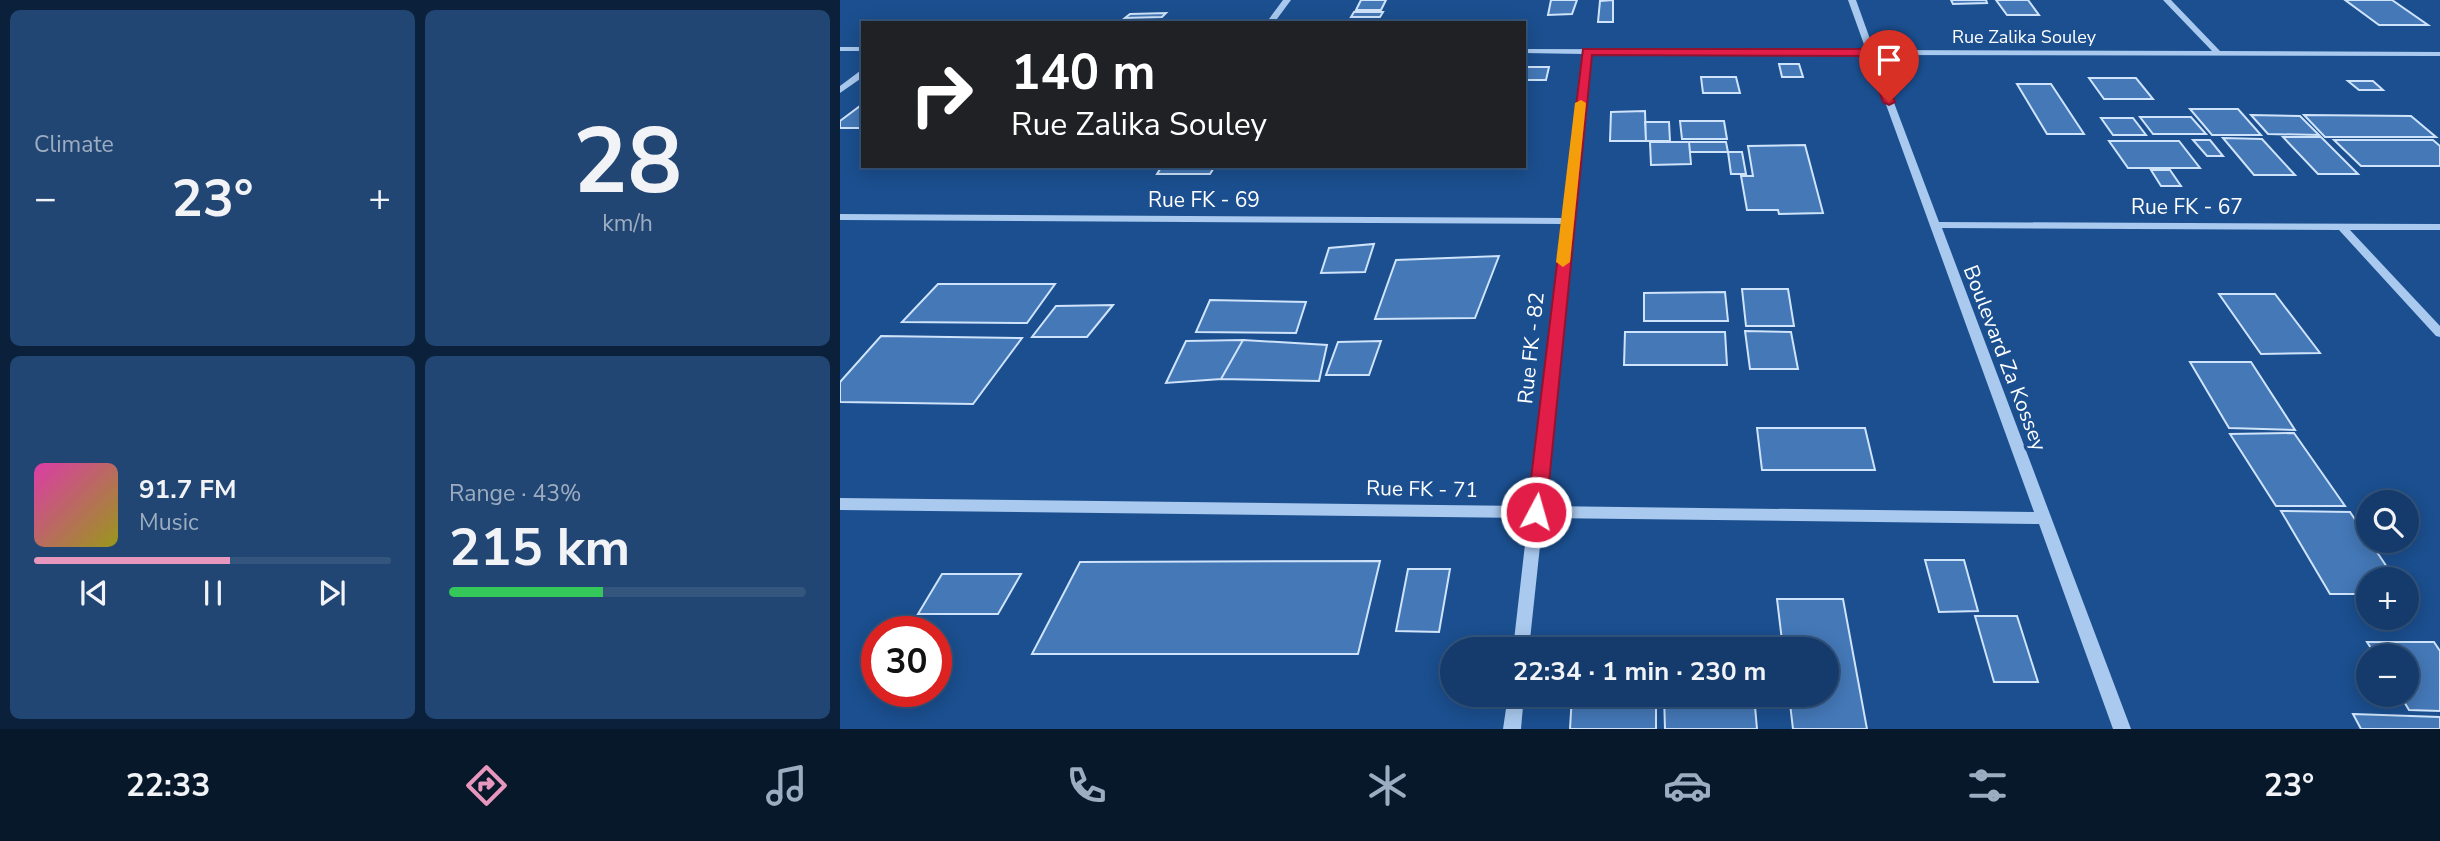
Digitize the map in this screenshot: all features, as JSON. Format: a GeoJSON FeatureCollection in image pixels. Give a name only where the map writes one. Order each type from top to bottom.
{"type":"FeatureCollection","features":[{"type":"Feature","properties":{"kind":"street"},"geometry":{"type":"LineString","coordinates":[[1271,21],[1287,0]]}},
{"type":"Feature","properties":{"kind":"street","name":"Boulevard Za Kossey"},"geometry":{"type":"LineString","coordinates":[[1852,0],[2122,729]]}},
{"type":"Feature","properties":{"kind":"street"},"geometry":{"type":"LineString","coordinates":[[2166,0],[2218,53]]}},
{"type":"Feature","properties":{"kind":"street"},"geometry":{"type":"LineString","coordinates":[[840,49],[861,49]]}},
{"type":"Feature","properties":{"kind":"street","name":"Rue Zalika Souley"},"geometry":{"type":"LineString","coordinates":[[1526,51],[2440,54]]}},
{"type":"Feature","properties":{"kind":"street","name":"Rue FK - 82"},"geometry":{"type":"LineString","coordinates":[[1522,637],[1587,52]]}},
{"type":"Feature","properties":{"kind":"street"},"geometry":{"type":"LineString","coordinates":[[840,90],[861,74]]}},
{"type":"Feature","properties":{"kind":"street","name":"Rue FK - 69"},"geometry":{"type":"LineString","coordinates":[[840,217],[1568,221]]}},
{"type":"Feature","properties":{"kind":"street","name":"Rue FK - 67"},"geometry":{"type":"LineString","coordinates":[[1934,225],[2440,228]]}},
{"type":"Feature","properties":{"kind":"street"},"geometry":{"type":"LineString","coordinates":[[2342,227],[2440,333]]}},
{"type":"Feature","properties":{"kind":"street","name":"Rue FK - 71"},"geometry":{"type":"LineString","coordinates":[[840,503],[2045,518]]}},
{"type":"Feature","properties":{"kind":"street"},"geometry":{"type":"LineString","coordinates":[[1512,729],[1515,707]]}},
{"type":"Feature","properties":{"kind":"building"},"geometry":{"type":"Polygon","coordinates":[[[1361,0],[1386,0],[1381,10],[1356,10],[1361,0]]]}},
{"type":"Feature","properties":{"kind":"building"},"geometry":{"type":"Polygon","coordinates":[[[1551,0],[1577,0],[1572,14],[1548,15],[1551,0]]]}},
{"type":"Feature","properties":{"kind":"building"},"geometry":{"type":"Polygon","coordinates":[[[1613,0],[1613,22],[1598,22],[1600,1],[1613,0]]]}},
{"type":"Feature","properties":{"kind":"building"},"geometry":{"type":"Polygon","coordinates":[[[1951,0],[1986,0],[1987,3],[1953,4],[1951,0]]]}},
{"type":"Feature","properties":{"kind":"building"},"geometry":{"type":"Polygon","coordinates":[[[1996,0],[2028,0],[2039,15],[2007,15],[1996,0]]]}},
{"type":"Feature","properties":{"kind":"building"},"geometry":{"type":"Polygon","coordinates":[[[2345,0],[2392,0],[2428,25],[2379,25],[2345,0]]]}},
{"type":"Feature","properties":{"kind":"building"},"geometry":{"type":"Polygon","coordinates":[[[1354,12],[1383,12],[1380,17],[1351,17],[1354,12]]]}},
{"type":"Feature","properties":{"kind":"building"},"geometry":{"type":"Polygon","coordinates":[[[1166,13],[1162,17],[1125,18],[1130,14],[1166,13]]]}},
{"type":"Feature","properties":{"kind":"building"},"geometry":{"type":"Polygon","coordinates":[[[1779,64],[1799,64],[1803,77],[1782,77],[1779,64]]]}},
{"type":"Feature","properties":{"kind":"building"},"geometry":{"type":"Polygon","coordinates":[[[1526,67],[1549,67],[1546,80],[1526,80],[1526,67]]]}},
{"type":"Feature","properties":{"kind":"building"},"geometry":{"type":"Polygon","coordinates":[[[1701,77],[1736,77],[1740,93],[1703,93],[1701,77]]]}},
{"type":"Feature","properties":{"kind":"building"},"geometry":{"type":"Polygon","coordinates":[[[2089,78],[2136,78],[2153,99],[2104,99],[2089,78]]]}},
{"type":"Feature","properties":{"kind":"building"},"geometry":{"type":"Polygon","coordinates":[[[2348,81],[2373,81],[2383,90],[2359,90],[2348,81]]]}},
{"type":"Feature","properties":{"kind":"building"},"geometry":{"type":"Polygon","coordinates":[[[2017,84],[2051,84],[2084,134],[2047,134],[2017,84]]]}},
{"type":"Feature","properties":{"kind":"building"},"geometry":{"type":"Polygon","coordinates":[[[861,106],[861,128],[840,128],[840,121],[861,106]]]}},
{"type":"Feature","properties":{"kind":"building"},"geometry":{"type":"Polygon","coordinates":[[[2190,109],[2238,109],[2261,135],[2212,135],[2190,109]]]}},
{"type":"Feature","properties":{"kind":"building"},"geometry":{"type":"Polygon","coordinates":[[[1645,111],[1646,141],[1610,141],[1611,112],[1645,111]]]}},
{"type":"Feature","properties":{"kind":"building"},"geometry":{"type":"Polygon","coordinates":[[[2251,115],[2300,116],[2319,135],[2268,134],[2251,115]]]}},
{"type":"Feature","properties":{"kind":"building"},"geometry":{"type":"Polygon","coordinates":[[[2304,115],[2411,116],[2436,137],[2325,137],[2304,115]]]}},
{"type":"Feature","properties":{"kind":"building"},"geometry":{"type":"Polygon","coordinates":[[[2140,117],[2191,117],[2206,134],[2153,134],[2140,117]]]}},
{"type":"Feature","properties":{"kind":"building"},"geometry":{"type":"Polygon","coordinates":[[[2101,118],[2133,118],[2146,135],[2113,135],[2101,118]]]}},
{"type":"Feature","properties":{"kind":"building"},"geometry":{"type":"Polygon","coordinates":[[[1680,121],[1724,121],[1727,139],[1682,139],[1680,121]]]}},
{"type":"Feature","properties":{"kind":"building"},"geometry":{"type":"Polygon","coordinates":[[[1645,122],[1669,122],[1670,141],[1646,141],[1645,122]]]}},
{"type":"Feature","properties":{"kind":"building"},"geometry":{"type":"Polygon","coordinates":[[[2283,137],[2321,137],[2358,174],[2318,174],[2283,137]]]}},
{"type":"Feature","properties":{"kind":"building"},"geometry":{"type":"Polygon","coordinates":[[[2223,138],[2262,139],[2295,175],[2254,175],[2223,138]]]}},
{"type":"Feature","properties":{"kind":"building"},"geometry":{"type":"Polygon","coordinates":[[[2193,140],[2210,140],[2223,156],[2207,156],[2193,140]]]}},
{"type":"Feature","properties":{"kind":"building"},"geometry":{"type":"Polygon","coordinates":[[[2334,140],[2433,140],[2440,146],[2440,166],[2361,166],[2334,140]]]}},
{"type":"Feature","properties":{"kind":"building"},"geometry":{"type":"Polygon","coordinates":[[[2109,141],[2179,141],[2200,168],[2128,168],[2109,141]]]}},
{"type":"Feature","properties":{"kind":"building"},"geometry":{"type":"Polygon","coordinates":[[[1650,142],[1689,142],[1691,164],[1651,165],[1650,142]]]}},
{"type":"Feature","properties":{"kind":"building"},"geometry":{"type":"Polygon","coordinates":[[[1689,142],[1726,142],[1728,152],[1690,152],[1689,142]]]}},
{"type":"Feature","properties":{"kind":"building"},"geometry":{"type":"Polygon","coordinates":[[[1805,145],[1823,213],[1779,214],[1778,210],[1747,210],[1741,176],[1753,176],[1748,146],[1805,145]]]}},
{"type":"Feature","properties":{"kind":"building"},"geometry":{"type":"Polygon","coordinates":[[[1728,152],[1742,152],[1746,174],[1731,174],[1728,152]]]}},
{"type":"Feature","properties":{"kind":"building"},"geometry":{"type":"Polygon","coordinates":[[[1161,168],[1214,168],[1210,174],[1157,174],[1161,168]]]}},
{"type":"Feature","properties":{"kind":"building"},"geometry":{"type":"Polygon","coordinates":[[[2151,170],[2170,170],[2181,186],[2161,186],[2151,170]]]}},
{"type":"Feature","properties":{"kind":"building"},"geometry":{"type":"Polygon","coordinates":[[[1374,244],[1365,272],[1321,273],[1329,248],[1374,244]]]}},
{"type":"Feature","properties":{"kind":"building"},"geometry":{"type":"Polygon","coordinates":[[[1499,256],[1475,318],[1375,319],[1396,260],[1499,256]]]}},
{"type":"Feature","properties":{"kind":"building"},"geometry":{"type":"Polygon","coordinates":[[[938,284],[1055,284],[1027,323],[902,322],[938,284]]]}},
{"type":"Feature","properties":{"kind":"building"},"geometry":{"type":"Polygon","coordinates":[[[1742,289],[1788,289],[1794,326],[1746,326],[1742,289]]]}},
{"type":"Feature","properties":{"kind":"building"},"geometry":{"type":"Polygon","coordinates":[[[1725,292],[1728,321],[1644,321],[1644,293],[1725,292]]]}},
{"type":"Feature","properties":{"kind":"building"},"geometry":{"type":"Polygon","coordinates":[[[2219,294],[2275,294],[2320,353],[2261,354],[2219,294]]]}},
{"type":"Feature","properties":{"kind":"building"},"geometry":{"type":"Polygon","coordinates":[[[1210,300],[1306,302],[1296,333],[1196,332],[1210,300]]]}},
{"type":"Feature","properties":{"kind":"building"},"geometry":{"type":"Polygon","coordinates":[[[1113,305],[1087,337],[1032,337],[1056,306],[1113,305]]]}},
{"type":"Feature","properties":{"kind":"building"},"geometry":{"type":"Polygon","coordinates":[[[1745,331],[1791,332],[1798,369],[1750,369],[1745,331]]]}},
{"type":"Feature","properties":{"kind":"building"},"geometry":{"type":"Polygon","coordinates":[[[1625,332],[1725,332],[1727,365],[1624,365],[1625,332]]]}},
{"type":"Feature","properties":{"kind":"building"},"geometry":{"type":"Polygon","coordinates":[[[881,336],[1022,338],[973,404],[840,402],[840,382],[881,336]]]}},
{"type":"Feature","properties":{"kind":"building"},"geometry":{"type":"Polygon","coordinates":[[[1243,340],[1221,379],[1166,383],[1186,341],[1243,340]]]}},
{"type":"Feature","properties":{"kind":"building"},"geometry":{"type":"Polygon","coordinates":[[[1243,340],[1327,345],[1319,381],[1221,379],[1243,340]]]}},
{"type":"Feature","properties":{"kind":"building"},"geometry":{"type":"Polygon","coordinates":[[[1381,341],[1369,375],[1326,375],[1338,342],[1381,341]]]}},
{"type":"Feature","properties":{"kind":"building"},"geometry":{"type":"Polygon","coordinates":[[[2190,362],[2251,362],[2295,430],[2229,428],[2190,362]]]}},
{"type":"Feature","properties":{"kind":"building"},"geometry":{"type":"Polygon","coordinates":[[[1757,428],[1865,428],[1875,470],[1762,470],[1757,428]]]}},
{"type":"Feature","properties":{"kind":"building"},"geometry":{"type":"Polygon","coordinates":[[[2294,433],[2345,506],[2276,506],[2230,434],[2294,433]]]}},
{"type":"Feature","properties":{"kind":"building"},"geometry":{"type":"Polygon","coordinates":[[[2281,511],[2350,512],[2356,521],[2356,553],[2378,553],[2387,567],[2356,567],[2356,594],[2330,594],[2281,511]]]}},
{"type":"Feature","properties":{"kind":"building"},"geometry":{"type":"Polygon","coordinates":[[[1925,560],[1964,560],[1978,611],[1939,612],[1925,560]]]}},
{"type":"Feature","properties":{"kind":"building"},"geometry":{"type":"Polygon","coordinates":[[[1380,561],[1358,654],[1032,654],[1080,562],[1380,561]]]}},
{"type":"Feature","properties":{"kind":"building"},"geometry":{"type":"Polygon","coordinates":[[[1408,569],[1450,569],[1439,632],[1396,631],[1408,569]]]}},
{"type":"Feature","properties":{"kind":"building"},"geometry":{"type":"Polygon","coordinates":[[[942,574],[1021,574],[998,614],[918,614],[942,574]]]}},
{"type":"Feature","properties":{"kind":"building"},"geometry":{"type":"Polygon","coordinates":[[[1777,599],[1843,599],[1867,729],[1793,729],[1790,707],[1839,707],[1839,637],[1782,637],[1777,599]]]}},
{"type":"Feature","properties":{"kind":"building"},"geometry":{"type":"Polygon","coordinates":[[[1975,616],[2017,616],[2038,682],[1994,682],[1975,616]]]}},
{"type":"Feature","properties":{"kind":"building"},"geometry":{"type":"Polygon","coordinates":[[[2367,642],[2434,642],[2440,651],[2440,711],[2409,710],[2407,707],[2419,707],[2419,644],[2367,642]]]}},
{"type":"Feature","properties":{"kind":"building"},"geometry":{"type":"Polygon","coordinates":[[[1571,707],[1656,707],[1656,729],[1570,729],[1571,707]]]}},
{"type":"Feature","properties":{"kind":"building"},"geometry":{"type":"Polygon","coordinates":[[[1664,707],[1755,707],[1757,729],[1665,729],[1664,707]]]}},
{"type":"Feature","properties":{"kind":"building"},"geometry":{"type":"Polygon","coordinates":[[[2353,714],[2440,717],[2440,729],[2361,729],[2353,714]]]}},
{"type":"Feature","properties":{"kind":"slow traffic"},"geometry":{"type":"LineString","coordinates":[[1563,262],[1581,103]]}},
{"type":"Feature","properties":{"kind":"route"},"geometry":{"type":"LineString","coordinates":[[1536,512],[1587,52],[1871,52],[1889,102]]}}]}
